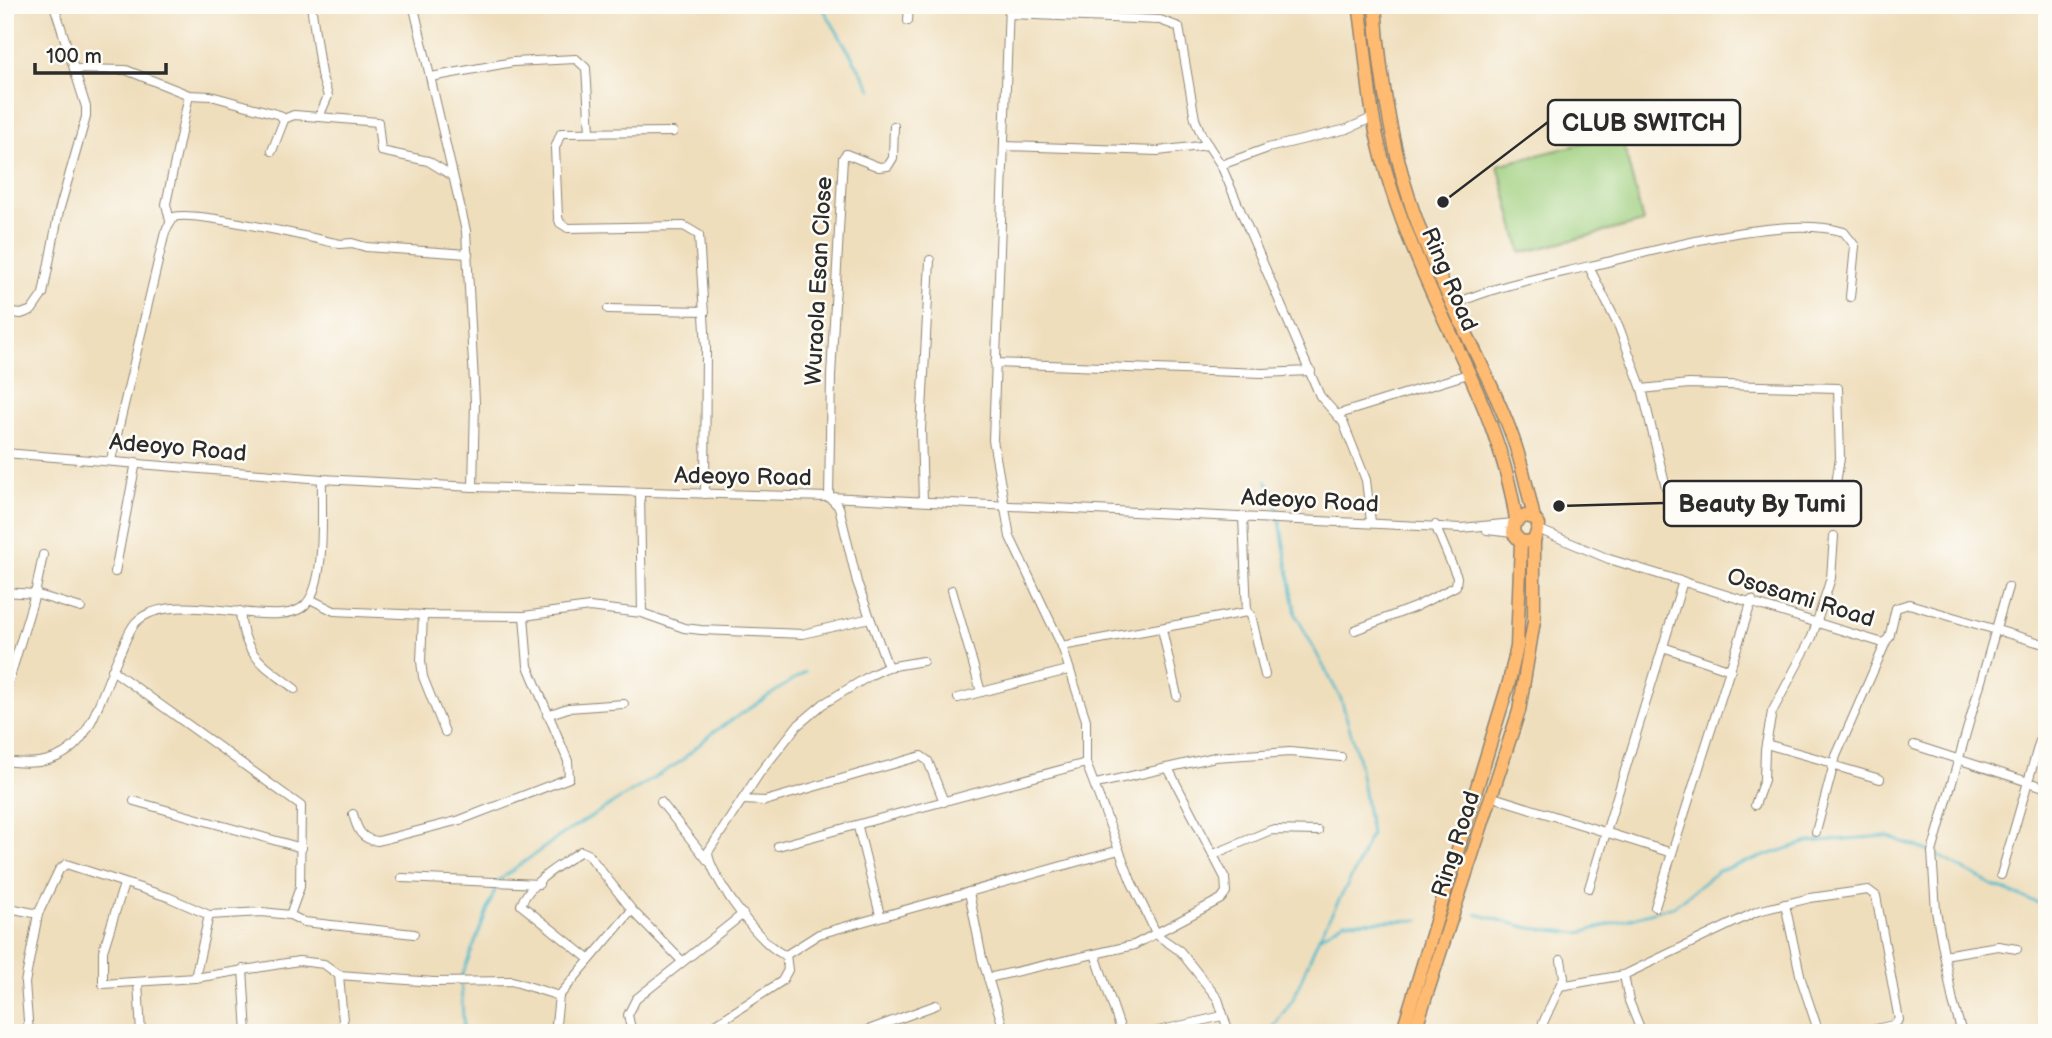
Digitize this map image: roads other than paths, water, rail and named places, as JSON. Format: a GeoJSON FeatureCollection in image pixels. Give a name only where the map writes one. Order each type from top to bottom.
{"type":"FeatureCollection","features":[{"type":"Feature","properties":{"kind":"main road","name":"Ring Road"},"geometry":{"type":"LineString","coordinates":[[1360,5],[1374,117],[1408,237],[1504,455],[1526,531],[1517,647],[1509,682],[1402,1033]]}},
{"type":"Feature","properties":{"kind":"main road","name":"Ring Road"},"geometry":{"type":"LineString","coordinates":[[1375,5],[1379,55],[1402,175],[1451,306],[1508,424],[1526,531],[1531,649],[1519,711],[1493,797],[1414,1033]]}},
{"type":"Feature","properties":{"kind":"street"},"geometry":{"type":"LineString","coordinates":[[5,312],[21,314],[32,310],[43,294],[59,211],[86,117],[54,5]]}},
{"type":"Feature","properties":{"kind":"street"},"geometry":{"type":"LineString","coordinates":[[311,5],[321,74],[328,96],[319,117]]}},
{"type":"Feature","properties":{"kind":"street"},"geometry":{"type":"LineString","coordinates":[[908,21],[909,5]]}},
{"type":"Feature","properties":{"kind":"street"},"geometry":{"type":"LineString","coordinates":[[1229,1033],[1218,999],[1199,971],[1167,940],[1157,935],[1119,850],[1086,763],[1086,720],[1062,646],[1015,548],[1002,507],[993,440],[1009,10],[1160,20],[1179,27],[1195,119],[1221,165],[1320,396],[1339,414],[1366,480],[1371,522]]}},
{"type":"Feature","properties":{"kind":"street"},"geometry":{"type":"LineString","coordinates":[[415,12],[466,231],[475,402],[473,487]]}},
{"type":"Feature","properties":{"kind":"street"},"geometry":{"type":"LineString","coordinates":[[430,77],[513,62],[576,59],[586,68],[590,132]]}},
{"type":"Feature","properties":{"kind":"street"},"geometry":{"type":"LineString","coordinates":[[74,69],[126,69],[189,95],[211,96],[284,118],[294,114],[378,122],[381,151],[428,161],[451,175]]}},
{"type":"Feature","properties":{"kind":"street"},"geometry":{"type":"LineString","coordinates":[[170,221],[166,204],[189,95]]}},
{"type":"Feature","properties":{"kind":"street"},"geometry":{"type":"LineString","coordinates":[[1221,165],[1268,148],[1347,129],[1374,117]]}},
{"type":"Feature","properties":{"kind":"street"},"geometry":{"type":"LineString","coordinates":[[272,151],[284,118]]}},
{"type":"Feature","properties":{"kind":"street","name":"Wuraola Esan Close"},"geometry":{"type":"LineString","coordinates":[[829,497],[831,376],[843,158],[846,154],[879,167],[888,166],[893,158],[894,127]]}},
{"type":"Feature","properties":{"kind":"street"},"geometry":{"type":"LineString","coordinates":[[673,132],[566,132],[558,137],[555,148],[559,223],[568,228],[684,226],[695,230],[702,245],[705,311],[705,494]]}},
{"type":"Feature","properties":{"kind":"street"},"geometry":{"type":"LineString","coordinates":[[1006,146],[1157,151],[1208,145]]}},
{"type":"Feature","properties":{"kind":"street"},"geometry":{"type":"LineString","coordinates":[[111,460],[165,232],[170,221],[181,215],[340,244],[468,254]]}},
{"type":"Feature","properties":{"kind":"street"},"geometry":{"type":"LineString","coordinates":[[1451,306],[1496,289],[1748,232],[1783,227],[1835,229],[1843,232],[1855,246],[1850,297]]}},
{"type":"Feature","properties":{"kind":"street"},"geometry":{"type":"LineString","coordinates":[[923,502],[921,430],[930,260]]}},
{"type":"Feature","properties":{"kind":"street"},"geometry":{"type":"LineString","coordinates":[[1589,267],[1619,327],[1642,389],[1665,488],[1760,504],[1822,511],[1832,509],[1839,458],[1838,388],[1689,384],[1642,389]]}},
{"type":"Feature","properties":{"kind":"street"},"geometry":{"type":"LineString","coordinates":[[608,309],[705,311]]}},
{"type":"Feature","properties":{"kind":"street"},"geometry":{"type":"LineString","coordinates":[[995,363],[1262,373],[1311,371]]}},
{"type":"Feature","properties":{"kind":"street"},"geometry":{"type":"LineString","coordinates":[[1339,414],[1468,373]]}},
{"type":"Feature","properties":{"kind":"street","name":"Adeoyo Road"},"geometry":{"type":"LineString","coordinates":[[5,453],[322,479],[473,487],[829,497],[1526,531]]}},
{"type":"Feature","properties":{"kind":"street"},"geometry":{"type":"LineString","coordinates":[[115,572],[136,462]]}},
{"type":"Feature","properties":{"kind":"street"},"geometry":{"type":"LineString","coordinates":[[5,761],[43,764],[76,746],[87,730],[136,622],[152,613],[187,608],[285,614],[297,612],[310,599],[319,564],[322,479]]}},
{"type":"Feature","properties":{"kind":"street"},"geometry":{"type":"LineString","coordinates":[[640,493],[642,613]]}},
{"type":"Feature","properties":{"kind":"street"},"geometry":{"type":"LineString","coordinates":[[829,497],[839,507],[857,582],[888,667]]}},
{"type":"Feature","properties":{"kind":"street"},"geometry":{"type":"LineString","coordinates":[[1243,516],[1247,612],[1251,615],[1265,674]]}},
{"type":"Feature","properties":{"kind":"street"},"geometry":{"type":"LineString","coordinates":[[1355,630],[1415,607],[1457,586],[1457,577],[1435,525]]}},
{"type":"Feature","properties":{"kind":"street","name":"Ososami Road"},"geometry":{"type":"LineString","coordinates":[[1526,531],[1560,539],[1609,559],[1886,642],[1896,608],[1903,603],[2047,645]]}},
{"type":"Feature","properties":{"kind":"street"},"geometry":{"type":"LineString","coordinates":[[1755,805],[1764,779],[1766,744],[1772,712],[1806,652],[1818,621],[1831,578],[1834,536]]}},
{"type":"Feature","properties":{"kind":"street"},"geometry":{"type":"LineString","coordinates":[[7,687],[35,594],[43,555]]}},
{"type":"Feature","properties":{"kind":"street"},"geometry":{"type":"LineString","coordinates":[[1589,888],[1604,830],[1683,581]]}},
{"type":"Feature","properties":{"kind":"street"},"geometry":{"type":"LineString","coordinates":[[1962,1033],[1944,955],[1931,858],[2008,587]]}},
{"type":"Feature","properties":{"kind":"street"},"geometry":{"type":"LineString","coordinates":[[952,590],[981,692]]}},
{"type":"Feature","properties":{"kind":"street"},"geometry":{"type":"LineString","coordinates":[[5,592],[35,594],[81,608]]}},
{"type":"Feature","properties":{"kind":"street"},"geometry":{"type":"LineString","coordinates":[[310,599],[334,611],[423,615],[524,617],[589,607],[642,613],[684,628],[803,634],[870,618]]}},
{"type":"Feature","properties":{"kind":"street"},"geometry":{"type":"LineString","coordinates":[[1655,907],[1752,600]]}},
{"type":"Feature","properties":{"kind":"street"},"geometry":{"type":"LineString","coordinates":[[240,611],[241,631],[254,657],[295,689]]}},
{"type":"Feature","properties":{"kind":"street"},"geometry":{"type":"LineString","coordinates":[[1062,646],[1247,612]]}},
{"type":"Feature","properties":{"kind":"street"},"geometry":{"type":"LineString","coordinates":[[423,615],[423,677],[444,732]]}},
{"type":"Feature","properties":{"kind":"street"},"geometry":{"type":"LineString","coordinates":[[353,814],[363,836],[378,841],[460,820],[569,778],[571,769],[528,666],[524,617]]}},
{"type":"Feature","properties":{"kind":"street"},"geometry":{"type":"LineString","coordinates":[[1162,629],[1177,696]]}},
{"type":"Feature","properties":{"kind":"street"},"geometry":{"type":"LineString","coordinates":[[1815,832],[1833,764],[1886,642]]}},
{"type":"Feature","properties":{"kind":"street"},"geometry":{"type":"LineString","coordinates":[[1663,647],[1731,670]]}},
{"type":"Feature","properties":{"kind":"street"},"geometry":{"type":"LineString","coordinates":[[708,861],[714,840],[778,748],[797,726],[823,704],[888,667],[923,661]]}},
{"type":"Feature","properties":{"kind":"street"},"geometry":{"type":"LineString","coordinates":[[112,670],[296,800],[303,817],[300,887],[290,915]]}},
{"type":"Feature","properties":{"kind":"street"},"geometry":{"type":"LineString","coordinates":[[958,698],[1068,670]]}},
{"type":"Feature","properties":{"kind":"street"},"geometry":{"type":"LineString","coordinates":[[547,715],[568,708],[624,704]]}},
{"type":"Feature","properties":{"kind":"street"},"geometry":{"type":"LineString","coordinates":[[2001,875],[2047,716]]}},
{"type":"Feature","properties":{"kind":"street"},"geometry":{"type":"LineString","coordinates":[[1766,744],[1880,779]]}},
{"type":"Feature","properties":{"kind":"street"},"geometry":{"type":"LineString","coordinates":[[1914,745],[2047,788]]}},
{"type":"Feature","properties":{"kind":"street"},"geometry":{"type":"LineString","coordinates":[[1096,784],[1200,759],[1273,752],[1341,757]]}},
{"type":"Feature","properties":{"kind":"street"},"geometry":{"type":"LineString","coordinates":[[742,800],[765,801],[921,756],[929,761],[944,802]]}},
{"type":"Feature","properties":{"kind":"street"},"geometry":{"type":"LineString","coordinates":[[778,846],[858,827],[1086,763]]}},
{"type":"Feature","properties":{"kind":"street"},"geometry":{"type":"LineString","coordinates":[[988,978],[1134,945],[1222,899],[1227,887],[1213,854],[1168,768]]}},
{"type":"Feature","properties":{"kind":"street"},"geometry":{"type":"LineString","coordinates":[[1493,797],[1672,853]]}},
{"type":"Feature","properties":{"kind":"street"},"geometry":{"type":"LineString","coordinates":[[134,801],[302,848]]}},
{"type":"Feature","properties":{"kind":"street"},"geometry":{"type":"LineString","coordinates":[[661,802],[708,861],[714,874],[743,914],[772,949],[786,956]]}},
{"type":"Feature","properties":{"kind":"street"},"geometry":{"type":"LineString","coordinates":[[858,827],[880,915]]}},
{"type":"Feature","properties":{"kind":"street"},"geometry":{"type":"LineString","coordinates":[[1213,854],[1270,830],[1318,831]]}},
{"type":"Feature","properties":{"kind":"street"},"geometry":{"type":"LineString","coordinates":[[786,956],[826,931],[1119,850]]}},
{"type":"Feature","properties":{"kind":"street"},"geometry":{"type":"LineString","coordinates":[[589,959],[524,910],[523,901],[561,864],[585,851],[632,910],[682,961]]}},
{"type":"Feature","properties":{"kind":"street"},"geometry":{"type":"LineString","coordinates":[[29,1033],[25,983],[38,914],[44,908],[59,870],[66,864],[169,897],[209,915],[261,912],[290,915],[304,922],[414,934]]}},
{"type":"Feature","properties":{"kind":"street"},"geometry":{"type":"LineString","coordinates":[[402,878],[539,884]]}},
{"type":"Feature","properties":{"kind":"street"},"geometry":{"type":"LineString","coordinates":[[124,884],[103,951],[101,975],[103,984],[109,986],[195,978],[276,963],[314,961],[324,964],[339,975],[434,982],[512,981],[559,996]]}},
{"type":"Feature","properties":{"kind":"street"},"geometry":{"type":"LineString","coordinates":[[1560,986],[1624,975],[1729,922],[1784,904],[1868,890],[1874,892],[1899,1020],[1893,1026],[1859,1033]]}},
{"type":"Feature","properties":{"kind":"street"},"geometry":{"type":"LineString","coordinates":[[969,892],[988,978],[1005,1033]]}},
{"type":"Feature","properties":{"kind":"street"},"geometry":{"type":"LineString","coordinates":[[1784,904],[1801,979],[1819,1033]]}},
{"type":"Feature","properties":{"kind":"street"},"geometry":{"type":"LineString","coordinates":[[5,907],[38,914]]}},
{"type":"Feature","properties":{"kind":"street"},"geometry":{"type":"LineString","coordinates":[[555,1033],[559,996],[632,910]]}},
{"type":"Feature","properties":{"kind":"street"},"geometry":{"type":"LineString","coordinates":[[632,1033],[628,1015],[636,999],[743,914]]}},
{"type":"Feature","properties":{"kind":"street"},"geometry":{"type":"LineString","coordinates":[[195,978],[209,915]]}},
{"type":"Feature","properties":{"kind":"street"},"geometry":{"type":"LineString","coordinates":[[1944,955],[1997,946],[2017,949]]}},
{"type":"Feature","properties":{"kind":"street"},"geometry":{"type":"LineString","coordinates":[[1095,954],[1122,1033]]}},
{"type":"Feature","properties":{"kind":"street"},"geometry":{"type":"LineString","coordinates":[[702,1033],[782,981],[788,970],[786,956]]}},
{"type":"Feature","properties":{"kind":"street"},"geometry":{"type":"LineString","coordinates":[[1543,1023],[1564,977],[1561,960]]}},
{"type":"Feature","properties":{"kind":"street"},"geometry":{"type":"LineString","coordinates":[[243,970],[247,1033]]}},
{"type":"Feature","properties":{"kind":"street"},"geometry":{"type":"LineString","coordinates":[[339,975],[344,1033]]}},
{"type":"Feature","properties":{"kind":"street"},"geometry":{"type":"LineString","coordinates":[[1624,975],[1629,1001],[1642,1033]]}},
{"type":"Feature","properties":{"kind":"street"},"geometry":{"type":"LineString","coordinates":[[138,982],[141,1033]]}},
{"type":"Feature","properties":{"kind":"street"},"geometry":{"type":"LineString","coordinates":[[860,1033],[936,1005]]}},
{"type":"Feature","properties":{"kind":"street"},"geometry":{"type":"LineString","coordinates":[[1150,1033],[1222,1016]]}},
{"type":"Feature","properties":{"kind":"waterway"},"geometry":{"type":"LineString","coordinates":[[821,5],[872,90]]}},
{"type":"Feature","properties":{"kind":"waterway"},"geometry":{"type":"LineString","coordinates":[[1266,481],[1275,493],[1296,615],[1341,699],[1358,757],[1371,834],[1357,867],[1319,937]]}},
{"type":"Feature","properties":{"kind":"waterway"},"geometry":{"type":"LineString","coordinates":[[461,978],[499,880],[563,834],[680,762],[712,733],[805,672]]}},
{"type":"Feature","properties":{"kind":"waterway"},"geometry":{"type":"LineString","coordinates":[[1476,914],[1530,928],[1580,933],[1674,906],[1718,871],[1808,842],[1886,836],[1929,851]]}},
{"type":"Feature","properties":{"kind":"waterway"},"geometry":{"type":"LineString","coordinates":[[1935,854],[1994,886],[2038,903],[2047,912]]}},
{"type":"Feature","properties":{"kind":"waterway"},"geometry":{"type":"LineString","coordinates":[[1269,1033],[1293,999],[1319,937],[1344,922],[1420,920]]}},
{"type":"Feature","properties":{"kind":"waterway"},"geometry":{"type":"LineString","coordinates":[[461,985],[464,1033]]}},
{"type":"Feature","properties":{"kind":"place","name":"CLUB SWITCH"},"geometry":{"type":"Point","coordinates":[1443,202]}},
{"type":"Feature","properties":{"kind":"place","name":"Beauty By Tumi"},"geometry":{"type":"Point","coordinates":[1559,506]}}]}
